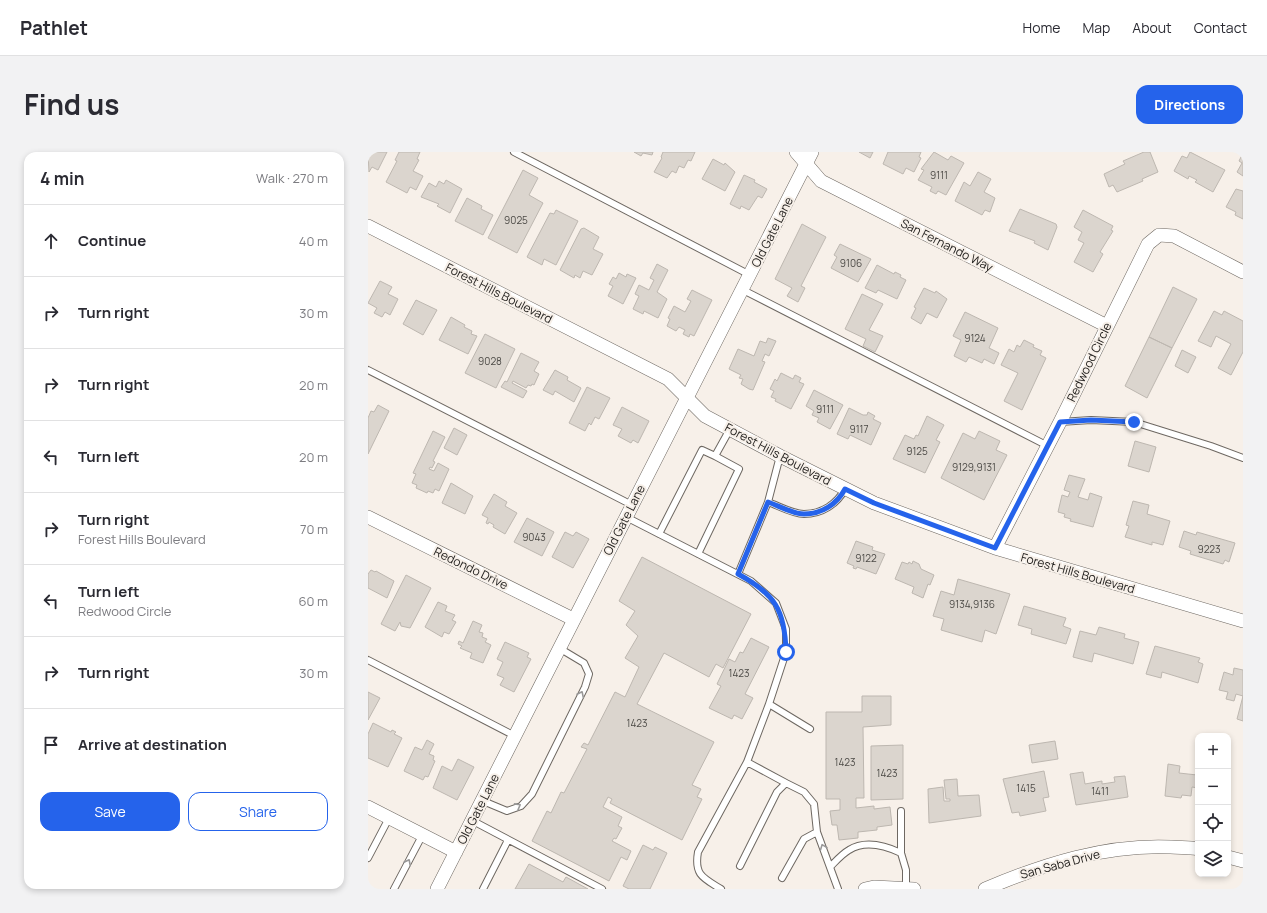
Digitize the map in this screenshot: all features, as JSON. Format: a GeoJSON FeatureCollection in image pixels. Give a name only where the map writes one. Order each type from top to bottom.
{"type":"FeatureCollection","features":[{"type":"Feature","properties":{"kind":"street","name":"San Fernando Way"},"geometry":{"type":"LineString","coordinates":[[796,152],[822,181],[1107,326]]}},
{"type":"Feature","properties":{"kind":"street","name":"Old Gate Lane"},"geometry":{"type":"LineString","coordinates":[[437,889],[473,821],[573,619],[743,290],[812,152]]}},
{"type":"Feature","properties":{"kind":"street","name":"Forest Hills Boulevard"},"geometry":{"type":"LineString","coordinates":[[368,226],[668,379],[706,416],[780,456],[874,503],[995,548],[1243,621]]}},
{"type":"Feature","properties":{"kind":"street","name":"Redwood Circle"},"geometry":{"type":"LineString","coordinates":[[995,548],[1048,446],[1148,244],[1159,235],[1174,236],[1243,272]]}},
{"type":"Feature","properties":{"kind":"street","name":"Redondo Drive"},"geometry":{"type":"LineString","coordinates":[[368,517],[573,619]]}},
{"type":"Feature","properties":{"kind":"street"},"geometry":{"type":"LineString","coordinates":[[368,807],[456,852]]}},
{"type":"Feature","properties":{"kind":"street","name":"San Saba Drive"},"geometry":{"type":"LineString","coordinates":[[985,889],[1025,872],[1066,860],[1114,849],[1155,846],[1195,849]]}},
{"type":"Feature","properties":{"kind":"street"},"geometry":{"type":"LineString","coordinates":[[1231,858],[1243,861]]}},
{"type":"Feature","properties":{"kind":"street"},"geometry":{"type":"LineString","coordinates":[[865,889],[874,887],[910,889]]}},
{"type":"Feature","properties":{"kind":"lane"},"geometry":{"type":"LineString","coordinates":[[514,152],[750,275]]}},
{"type":"Feature","properties":{"kind":"lane"},"geometry":{"type":"LineString","coordinates":[[743,290],[1048,446]]}},
{"type":"Feature","properties":{"kind":"lane"},"geometry":{"type":"LineString","coordinates":[[368,370],[629,511],[659,534],[751,581],[776,604],[786,629],[786,652],[747,762],[698,852],[696,865],[702,878],[720,889]]}},
{"type":"Feature","properties":{"kind":"lane"},"geometry":{"type":"LineString","coordinates":[[1060,422],[1091,420],[1134,422],[1211,446],[1243,458]]}},
{"type":"Feature","properties":{"kind":"lane"},"geometry":{"type":"LineString","coordinates":[[715,456],[730,429]]}},
{"type":"Feature","properties":{"kind":"lane"},"geometry":{"type":"LineString","coordinates":[[659,534],[702,450],[715,456],[739,469],[698,554]]}},
{"type":"Feature","properties":{"kind":"lane"},"geometry":{"type":"LineString","coordinates":[[738,574],[768,502],[780,456]]}},
{"type":"Feature","properties":{"kind":"lane"},"geometry":{"type":"LineString","coordinates":[[768,502],[803,514],[827,508],[839,500],[845,489]]}},
{"type":"Feature","properties":{"kind":"lane"},"geometry":{"type":"LineString","coordinates":[[483,800],[507,811],[521,806],[536,787],[585,687],[589,674],[584,663],[559,648]]}},
{"type":"Feature","properties":{"kind":"lane"},"geometry":{"type":"LineString","coordinates":[[368,660],[515,736]]}},
{"type":"Feature","properties":{"kind":"lane"},"geometry":{"type":"LineString","coordinates":[[768,704],[810,729]]}},
{"type":"Feature","properties":{"kind":"lane"},"geometry":{"type":"LineString","coordinates":[[747,762],[804,792],[814,804],[817,832],[838,889]]}},
{"type":"Feature","properties":{"kind":"lane"},"geometry":{"type":"LineString","coordinates":[[740,866],[777,792],[786,783]]}},
{"type":"Feature","properties":{"kind":"lane"},"geometry":{"type":"LineString","coordinates":[[901,811],[901,853],[910,889]]}},
{"type":"Feature","properties":{"kind":"lane"},"geometry":{"type":"LineString","coordinates":[[368,858],[389,818]]}},
{"type":"Feature","properties":{"kind":"lane"},"geometry":{"type":"LineString","coordinates":[[473,821],[602,889]]}},
{"type":"Feature","properties":{"kind":"lane"},"geometry":{"type":"LineString","coordinates":[[782,878],[804,839],[817,832]]}},
{"type":"Feature","properties":{"kind":"lane"},"geometry":{"type":"LineString","coordinates":[[394,889],[423,834]]}},
{"type":"Feature","properties":{"kind":"lane"},"geometry":{"type":"LineString","coordinates":[[483,889],[508,840]]}},
{"type":"Feature","properties":{"kind":"lane"},"geometry":{"type":"LineString","coordinates":[[830,867],[850,850],[864,845],[887,846],[901,853]]}},
{"type":"Feature","properties":{"kind":"building"},"geometry":{"type":"Polygon","coordinates":[[[368,152],[387,152],[378,170],[372,167],[369,172],[368,152]]]}},
{"type":"Feature","properties":{"kind":"building"},"geometry":{"type":"Polygon","coordinates":[[[399,152],[420,152],[417,159],[419,160],[413,171],[423,176],[416,190],[410,187],[407,193],[386,182],[397,161],[395,160],[399,152]]]}},
{"type":"Feature","properties":{"kind":"building"},"geometry":{"type":"Polygon","coordinates":[[[634,152],[653,152],[652,155],[643,153],[641,156],[634,152]]]}},
{"type":"Feature","properties":{"kind":"building"},"geometry":{"type":"Polygon","coordinates":[[[663,152],[695,152],[691,161],[688,160],[684,168],[679,166],[676,173],[672,171],[667,178],[654,172],[662,158],[663,152]]]}},
{"type":"Feature","properties":{"kind":"building"},"geometry":{"type":"Polygon","coordinates":[[[859,152],[873,152],[870,158],[859,152]]]}},
{"type":"Feature","properties":{"kind":"building"},"geometry":{"type":"Polygon","coordinates":[[[888,152],[921,152],[919,157],[921,158],[914,172],[906,168],[903,174],[883,164],[888,152]]]}},
{"type":"Feature","properties":{"kind":"building"},"geometry":{"type":"Polygon","coordinates":[[[934,152],[948,160],[951,156],[964,163],[946,195],[938,191],[936,194],[930,191],[932,187],[918,180],[924,170],[921,169],[934,152]]]}},
{"type":"Feature","properties":{"kind":"building"},"geometry":{"type":"Polygon","coordinates":[[[1144,152],[1150,152],[1158,172],[1142,179],[1143,181],[1117,192],[1113,185],[1109,187],[1104,174],[1125,164],[1123,161],[1144,152]]]}},
{"type":"Feature","properties":{"kind":"building"},"geometry":{"type":"Polygon","coordinates":[[[1190,152],[1225,170],[1213,192],[1195,182],[1197,180],[1189,176],[1188,179],[1174,171],[1182,156],[1187,158],[1190,152]]]}},
{"type":"Feature","properties":{"kind":"building"},"geometry":{"type":"Polygon","coordinates":[[[1243,153],[1243,176],[1237,172],[1242,163],[1239,161],[1243,153]]]}},
{"type":"Feature","properties":{"kind":"building"},"geometry":{"type":"Polygon","coordinates":[[[713,159],[724,165],[725,163],[735,172],[725,191],[702,179],[713,159]]]}},
{"type":"Feature","properties":{"kind":"building"},"geometry":{"type":"Polygon","coordinates":[[[523,170],[538,178],[529,195],[543,203],[517,253],[488,238],[523,170]]]}},
{"type":"Feature","properties":{"kind":"building"},"geometry":{"type":"Polygon","coordinates":[[[978,172],[991,179],[984,192],[995,198],[990,212],[985,210],[982,215],[955,201],[964,182],[970,186],[978,172]]]}},
{"type":"Feature","properties":{"kind":"building"},"geometry":{"type":"Polygon","coordinates":[[[744,175],[755,180],[754,182],[767,189],[762,198],[758,196],[749,210],[741,206],[740,209],[730,204],[744,175]]]}},
{"type":"Feature","properties":{"kind":"building"},"geometry":{"type":"Polygon","coordinates":[[[446,180],[462,189],[450,213],[437,206],[439,204],[421,197],[429,183],[436,187],[439,181],[444,184],[446,180]]]}},
{"type":"Feature","properties":{"kind":"building"},"geometry":{"type":"Polygon","coordinates":[[[1236,189],[1243,191],[1243,219],[1235,215],[1236,212],[1226,207],[1236,189]]]}},
{"type":"Feature","properties":{"kind":"building"},"geometry":{"type":"Polygon","coordinates":[[[467,198],[482,206],[481,209],[493,215],[483,235],[455,221],[467,198]]]}},
{"type":"Feature","properties":{"kind":"building"},"geometry":{"type":"Polygon","coordinates":[[[1020,209],[1056,224],[1057,227],[1048,250],[1034,243],[1035,241],[1009,231],[1020,209]]]}},
{"type":"Feature","properties":{"kind":"building"},"geometry":{"type":"Polygon","coordinates":[[[556,210],[578,221],[556,265],[544,259],[542,265],[527,257],[550,213],[554,214],[556,210]]]}},
{"type":"Feature","properties":{"kind":"building"},"geometry":{"type":"Polygon","coordinates":[[[1083,210],[1113,226],[1111,230],[1113,231],[1100,252],[1103,254],[1093,272],[1074,262],[1084,243],[1078,240],[1082,232],[1074,227],[1083,210]]]}},
{"type":"Feature","properties":{"kind":"building"},"geometry":{"type":"Polygon","coordinates":[[[802,224],[826,237],[801,286],[805,288],[798,302],[787,296],[792,288],[775,279],[802,224]]]}},
{"type":"Feature","properties":{"kind":"building"},"geometry":{"type":"Polygon","coordinates":[[[584,228],[599,237],[593,249],[603,254],[592,275],[583,271],[580,278],[575,275],[574,278],[560,270],[581,229],[584,228]]]}},
{"type":"Feature","properties":{"kind":"building"},"geometry":{"type":"Polygon","coordinates":[[[840,244],[871,259],[858,282],[831,268],[837,257],[834,255],[840,244]]]}},
{"type":"Feature","properties":{"kind":"building"},"geometry":{"type":"Polygon","coordinates":[[[657,264],[668,270],[657,292],[667,299],[658,318],[644,311],[643,314],[633,309],[639,296],[635,294],[639,285],[649,290],[654,280],[650,278],[657,264]]]}},
{"type":"Feature","properties":{"kind":"building"},"geometry":{"type":"Polygon","coordinates":[[[877,265],[894,274],[895,272],[901,275],[900,277],[906,280],[897,299],[878,290],[876,293],[865,288],[877,265]]]}},
{"type":"Feature","properties":{"kind":"building"},"geometry":{"type":"Polygon","coordinates":[[[619,273],[626,277],[627,274],[636,278],[623,304],[608,296],[613,286],[609,284],[613,277],[616,279],[619,273]]]}},
{"type":"Feature","properties":{"kind":"building"},"geometry":{"type":"Polygon","coordinates":[[[380,281],[392,287],[388,294],[398,299],[390,315],[385,312],[382,317],[374,313],[377,308],[368,303],[380,281]]]}},
{"type":"Feature","properties":{"kind":"building"},"geometry":{"type":"Polygon","coordinates":[[[1173,287],[1197,299],[1172,348],[1149,337],[1173,287]]]}},
{"type":"Feature","properties":{"kind":"building"},"geometry":{"type":"Polygon","coordinates":[[[924,288],[935,293],[936,291],[947,299],[937,318],[927,313],[921,324],[911,318],[916,308],[914,307],[924,288]]]}},
{"type":"Feature","properties":{"kind":"building"},"geometry":{"type":"Polygon","coordinates":[[[692,290],[712,300],[694,336],[690,334],[689,337],[683,334],[685,330],[679,327],[676,331],[667,326],[670,319],[668,318],[674,306],[685,312],[691,301],[687,299],[692,290]]]}},
{"type":"Feature","properties":{"kind":"building"},"geometry":{"type":"Polygon","coordinates":[[[862,294],[883,304],[869,330],[883,336],[875,352],[863,346],[866,339],[845,329],[862,294]]]}},
{"type":"Feature","properties":{"kind":"building"},"geometry":{"type":"Polygon","coordinates":[[[416,300],[437,310],[423,335],[403,324],[416,300]]]}},
{"type":"Feature","properties":{"kind":"building"},"geometry":{"type":"Polygon","coordinates":[[[1214,311],[1222,315],[1224,311],[1243,321],[1243,352],[1231,375],[1218,368],[1231,344],[1216,336],[1211,347],[1198,341],[1214,311]]]}},
{"type":"Feature","properties":{"kind":"building"},"geometry":{"type":"Polygon","coordinates":[[[965,312],[998,328],[989,348],[999,353],[994,364],[984,359],[982,363],[969,357],[966,362],[954,356],[961,340],[953,336],[965,312]]]}},
{"type":"Feature","properties":{"kind":"building"},"geometry":{"type":"Polygon","coordinates":[[[451,317],[465,325],[464,327],[472,331],[471,334],[477,336],[468,354],[439,340],[451,317]]]}},
{"type":"Feature","properties":{"kind":"building"},"geometry":{"type":"Polygon","coordinates":[[[485,334],[515,349],[496,388],[465,373],[485,334]]]}},
{"type":"Feature","properties":{"kind":"building"},"geometry":{"type":"Polygon","coordinates":[[[1149,337],[1172,348],[1147,398],[1125,386],[1149,337]]]}},
{"type":"Feature","properties":{"kind":"building"},"geometry":{"type":"Polygon","coordinates":[[[768,338],[776,341],[769,356],[765,354],[762,361],[765,362],[753,390],[749,389],[741,384],[743,379],[739,378],[741,375],[729,369],[738,349],[754,356],[760,341],[766,343],[768,338]]]}},
{"type":"Feature","properties":{"kind":"building"},"geometry":{"type":"Polygon","coordinates":[[[1024,340],[1034,345],[1033,347],[1042,351],[1040,355],[1046,358],[1022,410],[1004,401],[1018,373],[1001,365],[1009,349],[1014,352],[1017,345],[1020,347],[1024,340]]]}},
{"type":"Feature","properties":{"kind":"building"},"geometry":{"type":"Polygon","coordinates":[[[1182,350],[1196,357],[1188,373],[1175,366],[1182,350]]]}},
{"type":"Feature","properties":{"kind":"building"},"geometry":{"type":"Polygon","coordinates":[[[521,353],[539,362],[534,371],[539,374],[534,385],[528,385],[526,388],[513,381],[512,383],[527,391],[523,398],[501,387],[505,381],[507,382],[521,353]]]}},
{"type":"Feature","properties":{"kind":"building"},"geometry":{"type":"Polygon","coordinates":[[[555,370],[568,377],[567,380],[581,388],[574,402],[555,391],[553,395],[543,390],[555,370]]]}},
{"type":"Feature","properties":{"kind":"building"},"geometry":{"type":"Polygon","coordinates":[[[781,373],[793,379],[795,375],[801,378],[799,382],[804,384],[791,409],[775,401],[776,399],[771,397],[774,391],[770,389],[775,379],[777,381],[781,373]]]}},
{"type":"Feature","properties":{"kind":"building"},"geometry":{"type":"Polygon","coordinates":[[[587,387],[610,398],[599,419],[595,417],[591,425],[589,423],[585,431],[569,423],[587,387]]]}},
{"type":"Feature","properties":{"kind":"building"},"geometry":{"type":"Polygon","coordinates":[[[814,390],[843,405],[830,429],[817,422],[819,418],[812,415],[814,411],[806,406],[814,390]]]}},
{"type":"Feature","properties":{"kind":"building"},"geometry":{"type":"Polygon","coordinates":[[[378,405],[389,411],[368,454],[368,418],[371,411],[374,412],[378,405]]]}},
{"type":"Feature","properties":{"kind":"building"},"geometry":{"type":"Polygon","coordinates":[[[622,407],[649,421],[638,443],[633,440],[631,443],[618,436],[622,429],[613,425],[622,407]]]}},
{"type":"Feature","properties":{"kind":"building"},"geometry":{"type":"Polygon","coordinates":[[[849,408],[863,415],[867,415],[868,412],[875,416],[873,419],[881,423],[871,445],[850,435],[848,439],[837,434],[849,408]]]}},
{"type":"Feature","properties":{"kind":"building"},"geometry":{"type":"Polygon","coordinates":[[[927,416],[944,425],[936,440],[940,442],[925,473],[893,459],[905,435],[914,439],[916,435],[918,436],[927,416]]]}},
{"type":"Feature","properties":{"kind":"building"},"geometry":{"type":"Polygon","coordinates":[[[454,428],[467,435],[457,455],[444,448],[454,428]]]}},
{"type":"Feature","properties":{"kind":"building"},"geometry":{"type":"Polygon","coordinates":[[[433,431],[445,437],[433,461],[435,462],[432,468],[430,467],[429,469],[434,471],[438,463],[449,469],[439,491],[435,489],[433,493],[428,491],[427,493],[416,488],[417,485],[412,483],[416,474],[413,473],[433,431]]]}},
{"type":"Feature","properties":{"kind":"building"},"geometry":{"type":"Polygon","coordinates":[[[979,431],[1000,441],[996,450],[1007,455],[984,500],[941,478],[963,433],[975,439],[979,431]]]}},
{"type":"Feature","properties":{"kind":"building"},"geometry":{"type":"Polygon","coordinates":[[[1135,441],[1156,447],[1149,472],[1128,466],[1135,441]]]}},
{"type":"Feature","properties":{"kind":"building"},"geometry":{"type":"Polygon","coordinates":[[[1069,475],[1085,479],[1078,497],[1088,500],[1090,493],[1102,497],[1093,527],[1070,521],[1071,519],[1064,517],[1065,514],[1058,512],[1062,495],[1068,497],[1070,492],[1064,490],[1069,475]]]}},
{"type":"Feature","properties":{"kind":"building"},"geometry":{"type":"Polygon","coordinates":[[[451,483],[473,496],[465,514],[442,503],[451,483]]]}},
{"type":"Feature","properties":{"kind":"building"},"geometry":{"type":"Polygon","coordinates":[[[494,494],[507,502],[505,506],[517,513],[505,534],[493,527],[494,525],[489,522],[488,524],[486,523],[488,518],[482,515],[494,494]]]}},
{"type":"Feature","properties":{"kind":"building"},"geometry":{"type":"Polygon","coordinates":[[[1133,501],[1149,505],[1147,514],[1170,521],[1163,545],[1152,542],[1152,545],[1125,537],[1129,526],[1126,525],[1133,501]]]}},
{"type":"Feature","properties":{"kind":"building"},"geometry":{"type":"Polygon","coordinates":[[[527,518],[554,532],[542,556],[514,542],[527,518]]]}},
{"type":"Feature","properties":{"kind":"building"},"geometry":{"type":"Polygon","coordinates":[[[1184,531],[1196,535],[1197,532],[1235,543],[1229,562],[1225,560],[1223,564],[1190,554],[1191,551],[1179,547],[1184,531]]]}},
{"type":"Feature","properties":{"kind":"building"},"geometry":{"type":"Polygon","coordinates":[[[565,532],[573,536],[576,532],[589,539],[573,568],[552,557],[565,532]]]}},
{"type":"Feature","properties":{"kind":"building"},"geometry":{"type":"Polygon","coordinates":[[[856,541],[873,547],[872,550],[885,554],[876,574],[857,567],[856,569],[853,568],[854,566],[847,563],[856,541]]]}},
{"type":"Feature","properties":{"kind":"building"},"geometry":{"type":"Polygon","coordinates":[[[642,557],[751,614],[723,668],[716,664],[709,677],[664,653],[637,704],[714,742],[692,785],[701,789],[697,797],[702,799],[682,840],[610,803],[612,799],[608,797],[603,807],[622,817],[618,826],[622,828],[616,839],[614,838],[612,841],[631,851],[627,860],[621,857],[609,881],[532,841],[547,811],[551,813],[561,792],[564,793],[587,749],[581,747],[584,743],[588,745],[615,692],[625,697],[639,667],[625,658],[638,636],[626,625],[635,611],[619,601],[642,557]]]}},
{"type":"Feature","properties":{"kind":"building"},"geometry":{"type":"Polygon","coordinates":[[[913,561],[919,564],[921,569],[934,575],[930,585],[928,584],[923,598],[912,593],[914,587],[895,579],[902,562],[908,564],[909,562],[912,564],[913,561]]]}},
{"type":"Feature","properties":{"kind":"building"},"geometry":{"type":"Polygon","coordinates":[[[371,570],[376,571],[394,581],[387,598],[368,588],[368,574],[371,570]]]}},
{"type":"Feature","properties":{"kind":"building"},"geometry":{"type":"Polygon","coordinates":[[[406,575],[431,588],[410,628],[401,626],[400,622],[395,631],[381,624],[406,575]]]}},
{"type":"Feature","properties":{"kind":"building"},"geometry":{"type":"Polygon","coordinates":[[[958,579],[1010,594],[996,634],[985,630],[982,642],[941,630],[944,619],[933,616],[941,591],[954,595],[958,579]]]}},
{"type":"Feature","properties":{"kind":"building"},"geometry":{"type":"Polygon","coordinates":[[[438,602],[447,606],[445,611],[455,615],[452,620],[456,622],[449,634],[444,632],[442,637],[425,627],[438,602]]]}},
{"type":"Feature","properties":{"kind":"building"},"geometry":{"type":"Polygon","coordinates":[[[1024,606],[1066,618],[1063,626],[1071,629],[1066,644],[1031,634],[1032,629],[1018,625],[1024,606]]]}},
{"type":"Feature","properties":{"kind":"building"},"geometry":{"type":"Polygon","coordinates":[[[473,621],[482,625],[479,632],[483,633],[482,637],[487,639],[485,642],[491,645],[483,663],[470,658],[472,653],[460,648],[462,646],[458,644],[459,641],[463,643],[473,621]]]}},
{"type":"Feature","properties":{"kind":"building"},"geometry":{"type":"Polygon","coordinates":[[[1099,627],[1125,634],[1124,638],[1139,642],[1133,664],[1094,653],[1092,662],[1073,657],[1080,631],[1096,635],[1099,627]]]}},
{"type":"Feature","properties":{"kind":"building"},"geometry":{"type":"Polygon","coordinates":[[[751,638],[769,647],[745,694],[753,698],[742,719],[734,715],[732,719],[709,708],[721,686],[717,684],[729,659],[735,662],[740,652],[743,653],[751,638]]]}},
{"type":"Feature","properties":{"kind":"building"},"geometry":{"type":"Polygon","coordinates":[[[505,642],[529,653],[527,657],[531,659],[514,692],[500,685],[504,678],[497,675],[503,662],[497,659],[505,642]]]}},
{"type":"Feature","properties":{"kind":"building"},"geometry":{"type":"Polygon","coordinates":[[[1155,646],[1200,658],[1198,662],[1203,664],[1198,683],[1162,672],[1161,678],[1146,674],[1155,646]]]}},
{"type":"Feature","properties":{"kind":"building"},"geometry":{"type":"Polygon","coordinates":[[[1234,668],[1243,670],[1243,696],[1236,694],[1234,701],[1226,699],[1228,692],[1219,690],[1224,672],[1233,675],[1234,668]]]}},
{"type":"Feature","properties":{"kind":"building"},"geometry":{"type":"Polygon","coordinates":[[[368,692],[380,698],[368,720],[368,692]]]}},
{"type":"Feature","properties":{"kind":"building"},"geometry":{"type":"Polygon","coordinates":[[[862,696],[891,696],[891,725],[863,727],[864,798],[856,798],[856,808],[874,806],[874,809],[890,807],[892,825],[877,827],[877,830],[858,832],[858,838],[839,840],[837,825],[832,825],[830,811],[840,810],[840,799],[826,799],[826,712],[862,712],[862,696]]]}},
{"type":"Feature","properties":{"kind":"building"},"geometry":{"type":"Polygon","coordinates":[[[1243,696],[1243,721],[1237,719],[1243,696]]]}},
{"type":"Feature","properties":{"kind":"building"},"geometry":{"type":"Polygon","coordinates":[[[373,723],[391,732],[392,730],[396,732],[394,734],[402,738],[388,767],[368,758],[368,734],[373,723]]]}},
{"type":"Feature","properties":{"kind":"building"},"geometry":{"type":"Polygon","coordinates":[[[427,740],[434,744],[429,754],[434,756],[433,760],[435,761],[428,777],[425,776],[423,780],[404,771],[415,747],[422,750],[427,740]]]}},
{"type":"Feature","properties":{"kind":"building"},"geometry":{"type":"Polygon","coordinates":[[[1055,741],[1058,759],[1032,763],[1029,745],[1055,741]]]}},
{"type":"Feature","properties":{"kind":"building"},"geometry":{"type":"Polygon","coordinates":[[[903,745],[903,799],[871,800],[871,746],[903,745]]]}},
{"type":"Feature","properties":{"kind":"building"},"geometry":{"type":"Polygon","coordinates":[[[458,759],[474,767],[457,800],[433,788],[442,766],[452,771],[458,759]]]}},
{"type":"Feature","properties":{"kind":"building"},"geometry":{"type":"Polygon","coordinates":[[[1168,764],[1180,766],[1179,773],[1195,775],[1195,788],[1192,787],[1191,796],[1182,795],[1181,798],[1165,796],[1168,764]]]}},
{"type":"Feature","properties":{"kind":"building"},"geometry":{"type":"Polygon","coordinates":[[[1044,771],[1049,797],[1043,798],[1046,811],[1020,816],[1019,812],[1012,813],[1003,779],[1044,771]]]}},
{"type":"Feature","properties":{"kind":"building"},"geometry":{"type":"Polygon","coordinates":[[[1083,772],[1085,784],[1102,781],[1102,784],[1115,782],[1114,777],[1125,776],[1128,797],[1076,805],[1070,774],[1083,772]]]}},
{"type":"Feature","properties":{"kind":"building"},"geometry":{"type":"Polygon","coordinates":[[[957,779],[958,796],[979,795],[981,816],[929,823],[928,789],[943,787],[944,801],[950,801],[950,799],[946,799],[944,780],[957,779]]]}},
{"type":"Feature","properties":{"kind":"building"},"geometry":{"type":"Polygon","coordinates":[[[643,845],[653,850],[655,847],[667,853],[650,889],[629,889],[623,886],[643,845]]]}},
{"type":"Feature","properties":{"kind":"building"},"geometry":{"type":"Polygon","coordinates":[[[529,864],[563,882],[566,877],[588,889],[515,889],[529,864]]]}},
{"type":"Feature","properties":{"kind":"route"},"geometry":{"type":"LineString","coordinates":[[786,652],[786,629],[776,604],[751,581],[738,574],[768,502],[803,514],[827,508],[839,500],[845,489],[874,503],[995,548],[1060,422],[1091,420],[1134,422]]}}]}
